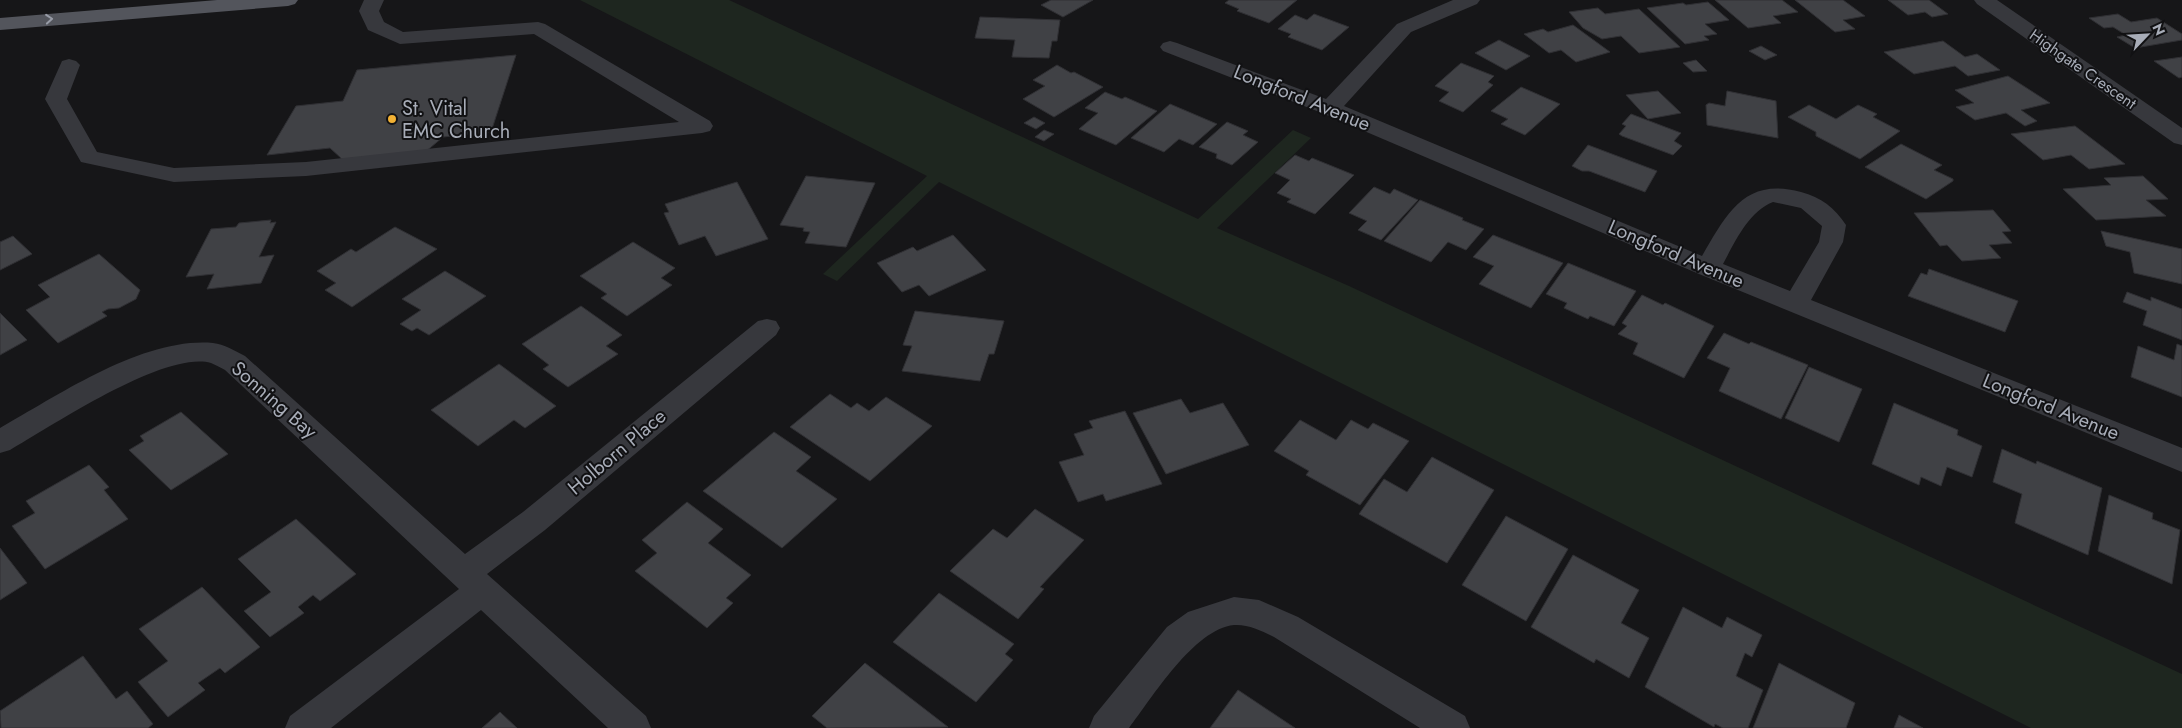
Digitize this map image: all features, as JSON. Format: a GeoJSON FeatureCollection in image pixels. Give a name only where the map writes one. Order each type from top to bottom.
{"type":"FeatureCollection","features":[{"type":"Feature","properties":{"kind":"main road"},"geometry":{"type":"LineString","coordinates":[[0,24],[288,0]]}},
{"type":"Feature","properties":{"kind":"street"},"geometry":{"type":"LineString","coordinates":[[69,65],[56,98],[89,157],[174,175],[306,168],[702,126],[538,28],[400,38],[375,26],[369,11],[374,0]]}},
{"type":"Feature","properties":{"kind":"street"},"geometry":{"type":"LineString","coordinates":[[1330,108],[1404,28],[1470,0]]}},
{"type":"Feature","properties":{"kind":"street","name":"Highgate Crescent"},"geometry":{"type":"LineString","coordinates":[[1984,0],[2182,138]]}},
{"type":"Feature","properties":{"kind":"street","name":"Longford Avenue"},"geometry":{"type":"LineString","coordinates":[[1170,47],[1330,108],[1708,268],[2182,460]]}},
{"type":"Feature","properties":{"kind":"street"},"geometry":{"type":"LineString","coordinates":[[1708,268],[1740,216],[1752,204],[1770,195],[1798,198],[1821,209],[1834,225],[1831,242],[1796,304]]}},
{"type":"Feature","properties":{"kind":"street","name":"Holborn Place"},"geometry":{"type":"LineString","coordinates":[[473,581],[534,521],[767,328]]}},
{"type":"Feature","properties":{"kind":"street","name":"Sonning Bay"},"geometry":{"type":"LineString","coordinates":[[0,442],[117,376],[152,362],[176,356],[214,353],[235,363],[632,728]]}},
{"type":"Feature","properties":{"kind":"street"},"geometry":{"type":"LineString","coordinates":[[302,728],[473,581]]}},
{"type":"Feature","properties":{"kind":"street"},"geometry":{"type":"LineString","coordinates":[[1107,728],[1179,638],[1200,622],[1234,611],[1260,614],[1286,627],[1452,728]]}},
{"type":"Feature","properties":{"kind":"shaded area"},"geometry":{"type":"Polygon","coordinates":[[[580,0],[729,0],[1198,219],[1293,130],[1311,138],[1217,228],[1349,286],[2182,674],[2182,728],[2031,728],[939,182],[837,281],[823,274],[927,176],[580,0]]]}},
{"type":"Feature","properties":{"kind":"building"},"geometry":{"type":"Polygon","coordinates":[[[1051,0],[1093,0],[1063,17],[1041,5],[1051,0]]]}},
{"type":"Feature","properties":{"kind":"building"},"geometry":{"type":"Polygon","coordinates":[[[1229,0],[1297,0],[1269,23],[1237,11],[1239,9],[1225,3],[1229,0]]]}},
{"type":"Feature","properties":{"kind":"building"},"geometry":{"type":"Polygon","coordinates":[[[1715,0],[1782,0],[1798,12],[1773,16],[1781,23],[1748,28],[1715,0]]]}},
{"type":"Feature","properties":{"kind":"building"},"geometry":{"type":"Polygon","coordinates":[[[1795,0],[1843,0],[1865,16],[1843,20],[1855,29],[1835,32],[1795,0]]]}},
{"type":"Feature","properties":{"kind":"building"},"geometry":{"type":"Polygon","coordinates":[[[1888,0],[1929,0],[1948,14],[1932,17],[1925,12],[1908,15],[1888,0]]]}},
{"type":"Feature","properties":{"kind":"building"},"geometry":{"type":"Polygon","coordinates":[[[1708,2],[1729,20],[1705,24],[1717,34],[1704,36],[1709,40],[1685,44],[1647,8],[1683,3],[1686,5],[1708,2]]]}},
{"type":"Feature","properties":{"kind":"building"},"geometry":{"type":"Polygon","coordinates":[[[1598,8],[1605,14],[1639,9],[1680,47],[1639,53],[1621,36],[1602,39],[1583,28],[1569,12],[1598,8]]]}},
{"type":"Feature","properties":{"kind":"building"},"geometry":{"type":"Polygon","coordinates":[[[1314,14],[1349,27],[1322,50],[1288,37],[1291,34],[1278,29],[1295,15],[1307,20],[1314,14]]]}},
{"type":"Feature","properties":{"kind":"building"},"geometry":{"type":"Polygon","coordinates":[[[2118,14],[2131,22],[2157,18],[2182,34],[2182,40],[2135,48],[2117,37],[2126,35],[2113,27],[2104,28],[2089,18],[2118,14]]]}},
{"type":"Feature","properties":{"kind":"building"},"geometry":{"type":"Polygon","coordinates":[[[980,17],[1060,20],[1057,41],[1052,41],[1049,58],[1012,57],[1015,40],[975,38],[980,17]]]}},
{"type":"Feature","properties":{"kind":"building"},"geometry":{"type":"Polygon","coordinates":[[[1573,25],[1610,52],[1576,62],[1561,50],[1549,53],[1524,34],[1543,29],[1548,32],[1573,25]]]}},
{"type":"Feature","properties":{"kind":"building"},"geometry":{"type":"Polygon","coordinates":[[[1499,40],[1530,56],[1506,70],[1475,53],[1499,40]]]}},
{"type":"Feature","properties":{"kind":"building"},"geometry":{"type":"Polygon","coordinates":[[[1943,41],[1965,57],[1977,54],[2000,70],[1968,76],[1955,66],[1914,74],[1884,52],[1943,41]]]}},
{"type":"Feature","properties":{"kind":"building"},"geometry":{"type":"Polygon","coordinates":[[[1761,46],[1777,55],[1765,60],[1749,51],[1761,46]]]}},
{"type":"Feature","properties":{"kind":"building","name":"St. Vital EMC Church"},"geometry":{"type":"Polygon","coordinates":[[[516,55],[491,132],[443,137],[424,153],[342,159],[330,148],[267,155],[296,106],[343,101],[357,70],[516,55]]]}},
{"type":"Feature","properties":{"kind":"building"},"geometry":{"type":"Polygon","coordinates":[[[2182,57],[2182,77],[2179,78],[2154,61],[2182,57]]]}},
{"type":"Feature","properties":{"kind":"building"},"geometry":{"type":"Polygon","coordinates":[[[1696,60],[1707,71],[1693,72],[1683,63],[1696,60]]]}},
{"type":"Feature","properties":{"kind":"building"},"geometry":{"type":"Polygon","coordinates":[[[1461,63],[1494,76],[1488,82],[1493,85],[1463,112],[1439,101],[1449,92],[1435,86],[1461,63]]]}},
{"type":"Feature","properties":{"kind":"building"},"geometry":{"type":"Polygon","coordinates":[[[1057,65],[1103,87],[1054,117],[1023,99],[1045,86],[1033,80],[1057,65]]]}},
{"type":"Feature","properties":{"kind":"building"},"geometry":{"type":"Polygon","coordinates":[[[2008,76],[2050,103],[2021,110],[2037,121],[2025,126],[2006,113],[1975,120],[1956,107],[1974,103],[1955,90],[2008,76]]]}},
{"type":"Feature","properties":{"kind":"building"},"geometry":{"type":"Polygon","coordinates":[[[1521,87],[1560,104],[1525,135],[1501,124],[1508,119],[1491,111],[1521,87]]]}},
{"type":"Feature","properties":{"kind":"building"},"geometry":{"type":"Polygon","coordinates":[[[1658,91],[1681,113],[1648,119],[1626,95],[1658,91]]]}},
{"type":"Feature","properties":{"kind":"building"},"geometry":{"type":"Polygon","coordinates":[[[1727,91],[1776,101],[1778,138],[1707,125],[1706,105],[1709,103],[1725,106],[1727,91]]]}},
{"type":"Feature","properties":{"kind":"building"},"geometry":{"type":"Polygon","coordinates":[[[1105,92],[1122,99],[1125,97],[1157,111],[1116,145],[1079,129],[1098,113],[1085,108],[1105,92]]]}},
{"type":"Feature","properties":{"kind":"building"},"geometry":{"type":"Polygon","coordinates":[[[1170,104],[1217,124],[1193,145],[1179,139],[1164,152],[1131,138],[1170,104]]]}},
{"type":"Feature","properties":{"kind":"building"},"geometry":{"type":"Polygon","coordinates":[[[1809,105],[1836,119],[1858,105],[1877,114],[1873,117],[1900,131],[1860,159],[1816,136],[1816,132],[1788,117],[1809,105]]]}},
{"type":"Feature","properties":{"kind":"building"},"geometry":{"type":"Polygon","coordinates":[[[1631,114],[1681,133],[1674,141],[1682,146],[1673,155],[1622,136],[1619,134],[1626,126],[1622,124],[1631,114]]]}},
{"type":"Feature","properties":{"kind":"building"},"geometry":{"type":"Polygon","coordinates":[[[1034,117],[1045,123],[1036,129],[1024,123],[1034,117]]]}},
{"type":"Feature","properties":{"kind":"building"},"geometry":{"type":"Polygon","coordinates":[[[1227,122],[1248,131],[1243,135],[1258,142],[1232,165],[1216,158],[1217,154],[1199,147],[1227,122]]]}},
{"type":"Feature","properties":{"kind":"building"},"geometry":{"type":"Polygon","coordinates":[[[2075,126],[2125,164],[2089,169],[2071,155],[2043,160],[2011,134],[2075,126]]]}},
{"type":"Feature","properties":{"kind":"building"},"geometry":{"type":"Polygon","coordinates":[[[1044,130],[1054,134],[1044,141],[1035,137],[1044,130]]]}},
{"type":"Feature","properties":{"kind":"building"},"geometry":{"type":"Polygon","coordinates":[[[1901,144],[1942,165],[1934,170],[1953,179],[1953,181],[1926,199],[1865,167],[1901,144]]]}},
{"type":"Feature","properties":{"kind":"building"},"geometry":{"type":"Polygon","coordinates":[[[1588,145],[1657,171],[1645,192],[1572,166],[1588,145]]]}},
{"type":"Feature","properties":{"kind":"building"},"geometry":{"type":"Polygon","coordinates":[[[1295,155],[1309,161],[1312,158],[1354,175],[1315,214],[1287,202],[1291,199],[1277,193],[1290,180],[1275,173],[1295,155]]]}},
{"type":"Feature","properties":{"kind":"building"},"geometry":{"type":"Polygon","coordinates":[[[806,176],[875,183],[846,247],[805,243],[810,232],[803,231],[804,228],[780,225],[806,176]]]}},
{"type":"Feature","properties":{"kind":"building"},"geometry":{"type":"Polygon","coordinates":[[[2143,176],[2168,199],[2146,200],[2166,216],[2096,220],[2063,189],[2111,185],[2104,178],[2143,176]]]}},
{"type":"Feature","properties":{"kind":"building"},"geometry":{"type":"Polygon","coordinates":[[[737,182],[768,239],[716,256],[705,236],[679,245],[664,213],[669,212],[665,204],[737,182]]]}},
{"type":"Feature","properties":{"kind":"building"},"geometry":{"type":"Polygon","coordinates":[[[1374,187],[1390,194],[1394,189],[1418,200],[1381,240],[1358,230],[1367,221],[1349,213],[1374,187]]]}},
{"type":"Feature","properties":{"kind":"building"},"geometry":{"type":"Polygon","coordinates":[[[1420,200],[1484,229],[1466,250],[1448,242],[1431,262],[1384,241],[1420,200]]]}},
{"type":"Feature","properties":{"kind":"building"},"geometry":{"type":"Polygon","coordinates":[[[1993,210],[2011,231],[2002,232],[2012,243],[1989,245],[2001,258],[1962,261],[1947,245],[1940,246],[1914,213],[1993,210]]]}},
{"type":"Feature","properties":{"kind":"building"},"geometry":{"type":"Polygon","coordinates":[[[271,220],[270,223],[276,222],[259,257],[274,255],[261,283],[207,289],[214,274],[186,277],[211,229],[236,227],[239,223],[271,220]]]}},
{"type":"Feature","properties":{"kind":"building"},"geometry":{"type":"Polygon","coordinates":[[[395,227],[437,249],[352,307],[325,290],[336,283],[317,271],[351,249],[356,252],[395,227]]]}},
{"type":"Feature","properties":{"kind":"building"},"geometry":{"type":"Polygon","coordinates":[[[2101,231],[2182,249],[2182,284],[2134,273],[2130,252],[2106,246],[2101,231]]]}},
{"type":"Feature","properties":{"kind":"building"},"geometry":{"type":"Polygon","coordinates":[[[953,235],[986,270],[929,296],[919,285],[902,292],[877,263],[913,247],[917,251],[953,235]]]}},
{"type":"Feature","properties":{"kind":"building"},"geometry":{"type":"Polygon","coordinates":[[[1493,235],[1563,263],[1531,308],[1479,284],[1494,266],[1473,257],[1493,235]]]}},
{"type":"Feature","properties":{"kind":"building"},"geometry":{"type":"Polygon","coordinates":[[[13,236],[32,254],[0,270],[0,242],[13,236]]]}},
{"type":"Feature","properties":{"kind":"building"},"geometry":{"type":"Polygon","coordinates":[[[633,242],[675,268],[661,278],[672,285],[627,316],[601,298],[607,294],[580,276],[633,242]]]}},
{"type":"Feature","properties":{"kind":"building"},"geometry":{"type":"Polygon","coordinates":[[[99,254],[140,290],[136,299],[119,308],[108,309],[102,312],[107,316],[58,343],[26,310],[50,297],[38,285],[99,254]]]}},
{"type":"Feature","properties":{"kind":"building"},"geometry":{"type":"Polygon","coordinates":[[[1568,263],[1636,291],[1614,326],[1590,316],[1588,319],[1564,308],[1567,303],[1546,294],[1568,263]]]}},
{"type":"Feature","properties":{"kind":"building"},"geometry":{"type":"Polygon","coordinates":[[[1929,269],[2018,301],[2005,332],[1908,296],[1921,273],[1927,275],[1929,269]]]}},
{"type":"Feature","properties":{"kind":"building"},"geometry":{"type":"Polygon","coordinates":[[[445,271],[486,296],[429,335],[417,328],[412,331],[400,324],[421,310],[402,299],[445,271]]]}},
{"type":"Feature","properties":{"kind":"building"},"geometry":{"type":"Polygon","coordinates":[[[2127,292],[2151,301],[2151,297],[2182,309],[2182,340],[2143,325],[2147,311],[2123,302],[2127,292]]]}},
{"type":"Feature","properties":{"kind":"building"},"geometry":{"type":"Polygon","coordinates":[[[1642,295],[1663,305],[1665,303],[1714,326],[1684,378],[1633,354],[1638,343],[1618,334],[1627,326],[1622,323],[1642,295]]]}},
{"type":"Feature","properties":{"kind":"building"},"geometry":{"type":"Polygon","coordinates":[[[581,306],[622,335],[606,346],[618,354],[568,387],[543,369],[549,365],[522,344],[581,306]]]}},
{"type":"Feature","properties":{"kind":"building"},"geometry":{"type":"Polygon","coordinates":[[[915,311],[1004,321],[994,354],[989,354],[980,381],[902,371],[912,346],[903,345],[915,311]]]}},
{"type":"Feature","properties":{"kind":"building"},"geometry":{"type":"Polygon","coordinates":[[[0,313],[27,340],[0,355],[0,313]]]}},
{"type":"Feature","properties":{"kind":"building"},"geometry":{"type":"Polygon","coordinates":[[[1724,333],[1808,365],[1781,419],[1719,391],[1730,368],[1707,358],[1724,333]]]}},
{"type":"Feature","properties":{"kind":"building"},"geometry":{"type":"Polygon","coordinates":[[[2177,344],[2182,346],[2182,397],[2131,377],[2138,346],[2174,360],[2177,344]]]}},
{"type":"Feature","properties":{"kind":"building"},"geometry":{"type":"Polygon","coordinates":[[[499,364],[556,406],[525,428],[514,420],[478,446],[431,410],[499,364]]]}},
{"type":"Feature","properties":{"kind":"building"},"geometry":{"type":"Polygon","coordinates":[[[1809,367],[1862,389],[1839,442],[1785,418],[1809,367]]]}},
{"type":"Feature","properties":{"kind":"building"},"geometry":{"type":"Polygon","coordinates":[[[830,394],[851,408],[857,403],[869,411],[886,397],[932,426],[870,481],[790,427],[830,394]]]}},
{"type":"Feature","properties":{"kind":"building"},"geometry":{"type":"Polygon","coordinates":[[[1181,399],[1190,413],[1223,403],[1249,445],[1166,474],[1133,413],[1181,399]]]}},
{"type":"Feature","properties":{"kind":"building"},"geometry":{"type":"Polygon","coordinates":[[[1894,403],[1958,430],[1957,435],[1982,446],[1972,477],[1947,467],[1941,486],[1921,477],[1919,485],[1872,464],[1894,403]]]}},
{"type":"Feature","properties":{"kind":"building"},"geometry":{"type":"Polygon","coordinates":[[[1125,411],[1162,484],[1106,501],[1103,494],[1078,502],[1059,462],[1084,455],[1074,434],[1093,428],[1089,421],[1125,411]]]}},
{"type":"Feature","properties":{"kind":"building"},"geometry":{"type":"Polygon","coordinates":[[[181,412],[228,454],[171,490],[129,450],[144,441],[140,436],[181,412]]]}},
{"type":"Feature","properties":{"kind":"building"},"geometry":{"type":"Polygon","coordinates":[[[1300,420],[1336,440],[1351,420],[1368,429],[1373,423],[1409,441],[1360,505],[1306,475],[1309,471],[1274,451],[1300,420]]]}},
{"type":"Feature","properties":{"kind":"building"},"geometry":{"type":"Polygon","coordinates":[[[774,432],[811,457],[796,471],[837,499],[782,548],[703,491],[774,432]]]}},
{"type":"Feature","properties":{"kind":"building"},"geometry":{"type":"Polygon","coordinates":[[[2002,449],[2036,464],[2037,461],[2102,488],[2088,555],[2015,523],[2022,494],[1993,482],[2002,449]]]}},
{"type":"Feature","properties":{"kind":"building"},"geometry":{"type":"Polygon","coordinates":[[[1432,457],[1494,490],[1447,563],[1359,514],[1384,479],[1407,492],[1432,457]]]}},
{"type":"Feature","properties":{"kind":"building"},"geometry":{"type":"Polygon","coordinates":[[[89,465],[109,487],[104,490],[128,519],[45,569],[12,526],[35,513],[26,501],[89,465]]]}},
{"type":"Feature","properties":{"kind":"building"},"geometry":{"type":"Polygon","coordinates":[[[2109,495],[2153,513],[2152,519],[2180,530],[2172,584],[2098,551],[2109,495]]]}},
{"type":"Feature","properties":{"kind":"building"},"geometry":{"type":"Polygon","coordinates":[[[687,502],[723,529],[708,543],[751,575],[726,598],[733,603],[707,628],[635,571],[657,553],[642,540],[687,502]]]}},
{"type":"Feature","properties":{"kind":"building"},"geometry":{"type":"Polygon","coordinates":[[[1035,509],[1084,540],[1040,587],[1044,589],[1018,619],[950,571],[993,529],[1007,538],[1035,509]]]}},
{"type":"Feature","properties":{"kind":"building"},"geometry":{"type":"Polygon","coordinates":[[[1506,516],[1568,549],[1526,621],[1462,585],[1506,516]]]}},
{"type":"Feature","properties":{"kind":"building"},"geometry":{"type":"Polygon","coordinates":[[[296,519],[356,574],[320,601],[313,595],[298,607],[304,613],[270,637],[244,611],[271,592],[238,559],[296,519]]]}},
{"type":"Feature","properties":{"kind":"building"},"geometry":{"type":"Polygon","coordinates":[[[0,548],[27,583],[0,600],[0,548]]]}},
{"type":"Feature","properties":{"kind":"building"},"geometry":{"type":"Polygon","coordinates":[[[1573,555],[1639,590],[1621,623],[1649,638],[1629,678],[1596,659],[1594,663],[1531,627],[1573,555]]]}},
{"type":"Feature","properties":{"kind":"building"},"geometry":{"type":"Polygon","coordinates":[[[202,587],[260,647],[225,673],[220,668],[198,683],[205,690],[168,717],[138,682],[168,661],[139,629],[202,587]]]}},
{"type":"Feature","properties":{"kind":"building"},"geometry":{"type":"Polygon","coordinates":[[[939,593],[1014,644],[1005,654],[1013,660],[976,702],[893,642],[939,593]]]}},
{"type":"Feature","properties":{"kind":"building"},"geometry":{"type":"Polygon","coordinates":[[[1683,607],[1722,628],[1727,617],[1762,635],[1752,657],[1745,653],[1736,676],[1763,690],[1748,728],[1723,728],[1715,724],[1714,727],[1645,687],[1683,607]]]}},
{"type":"Feature","properties":{"kind":"building"},"geometry":{"type":"Polygon","coordinates":[[[83,656],[116,699],[127,691],[153,724],[148,728],[1,728],[0,711],[83,656]]]}},
{"type":"Feature","properties":{"kind":"building"},"geometry":{"type":"Polygon","coordinates":[[[865,663],[948,727],[827,728],[812,716],[865,663]]]}},
{"type":"Feature","properties":{"kind":"building"},"geometry":{"type":"Polygon","coordinates":[[[1779,663],[1855,703],[1846,728],[1753,728],[1779,663]]]}},
{"type":"Feature","properties":{"kind":"building"},"geometry":{"type":"Polygon","coordinates":[[[1238,690],[1295,728],[1210,728],[1238,690]]]}},
{"type":"Feature","properties":{"kind":"building"},"geometry":{"type":"Polygon","coordinates":[[[500,712],[517,728],[482,728],[500,712]]]}},
{"type":"Feature","properties":{"kind":"building"},"geometry":{"type":"Polygon","coordinates":[[[1899,715],[1923,728],[1894,728],[1899,715]]]}},
{"type":"Feature","properties":{"kind":"place","name":"St. Vital EMC Church"},"geometry":{"type":"Point","coordinates":[392,119]}}]}
